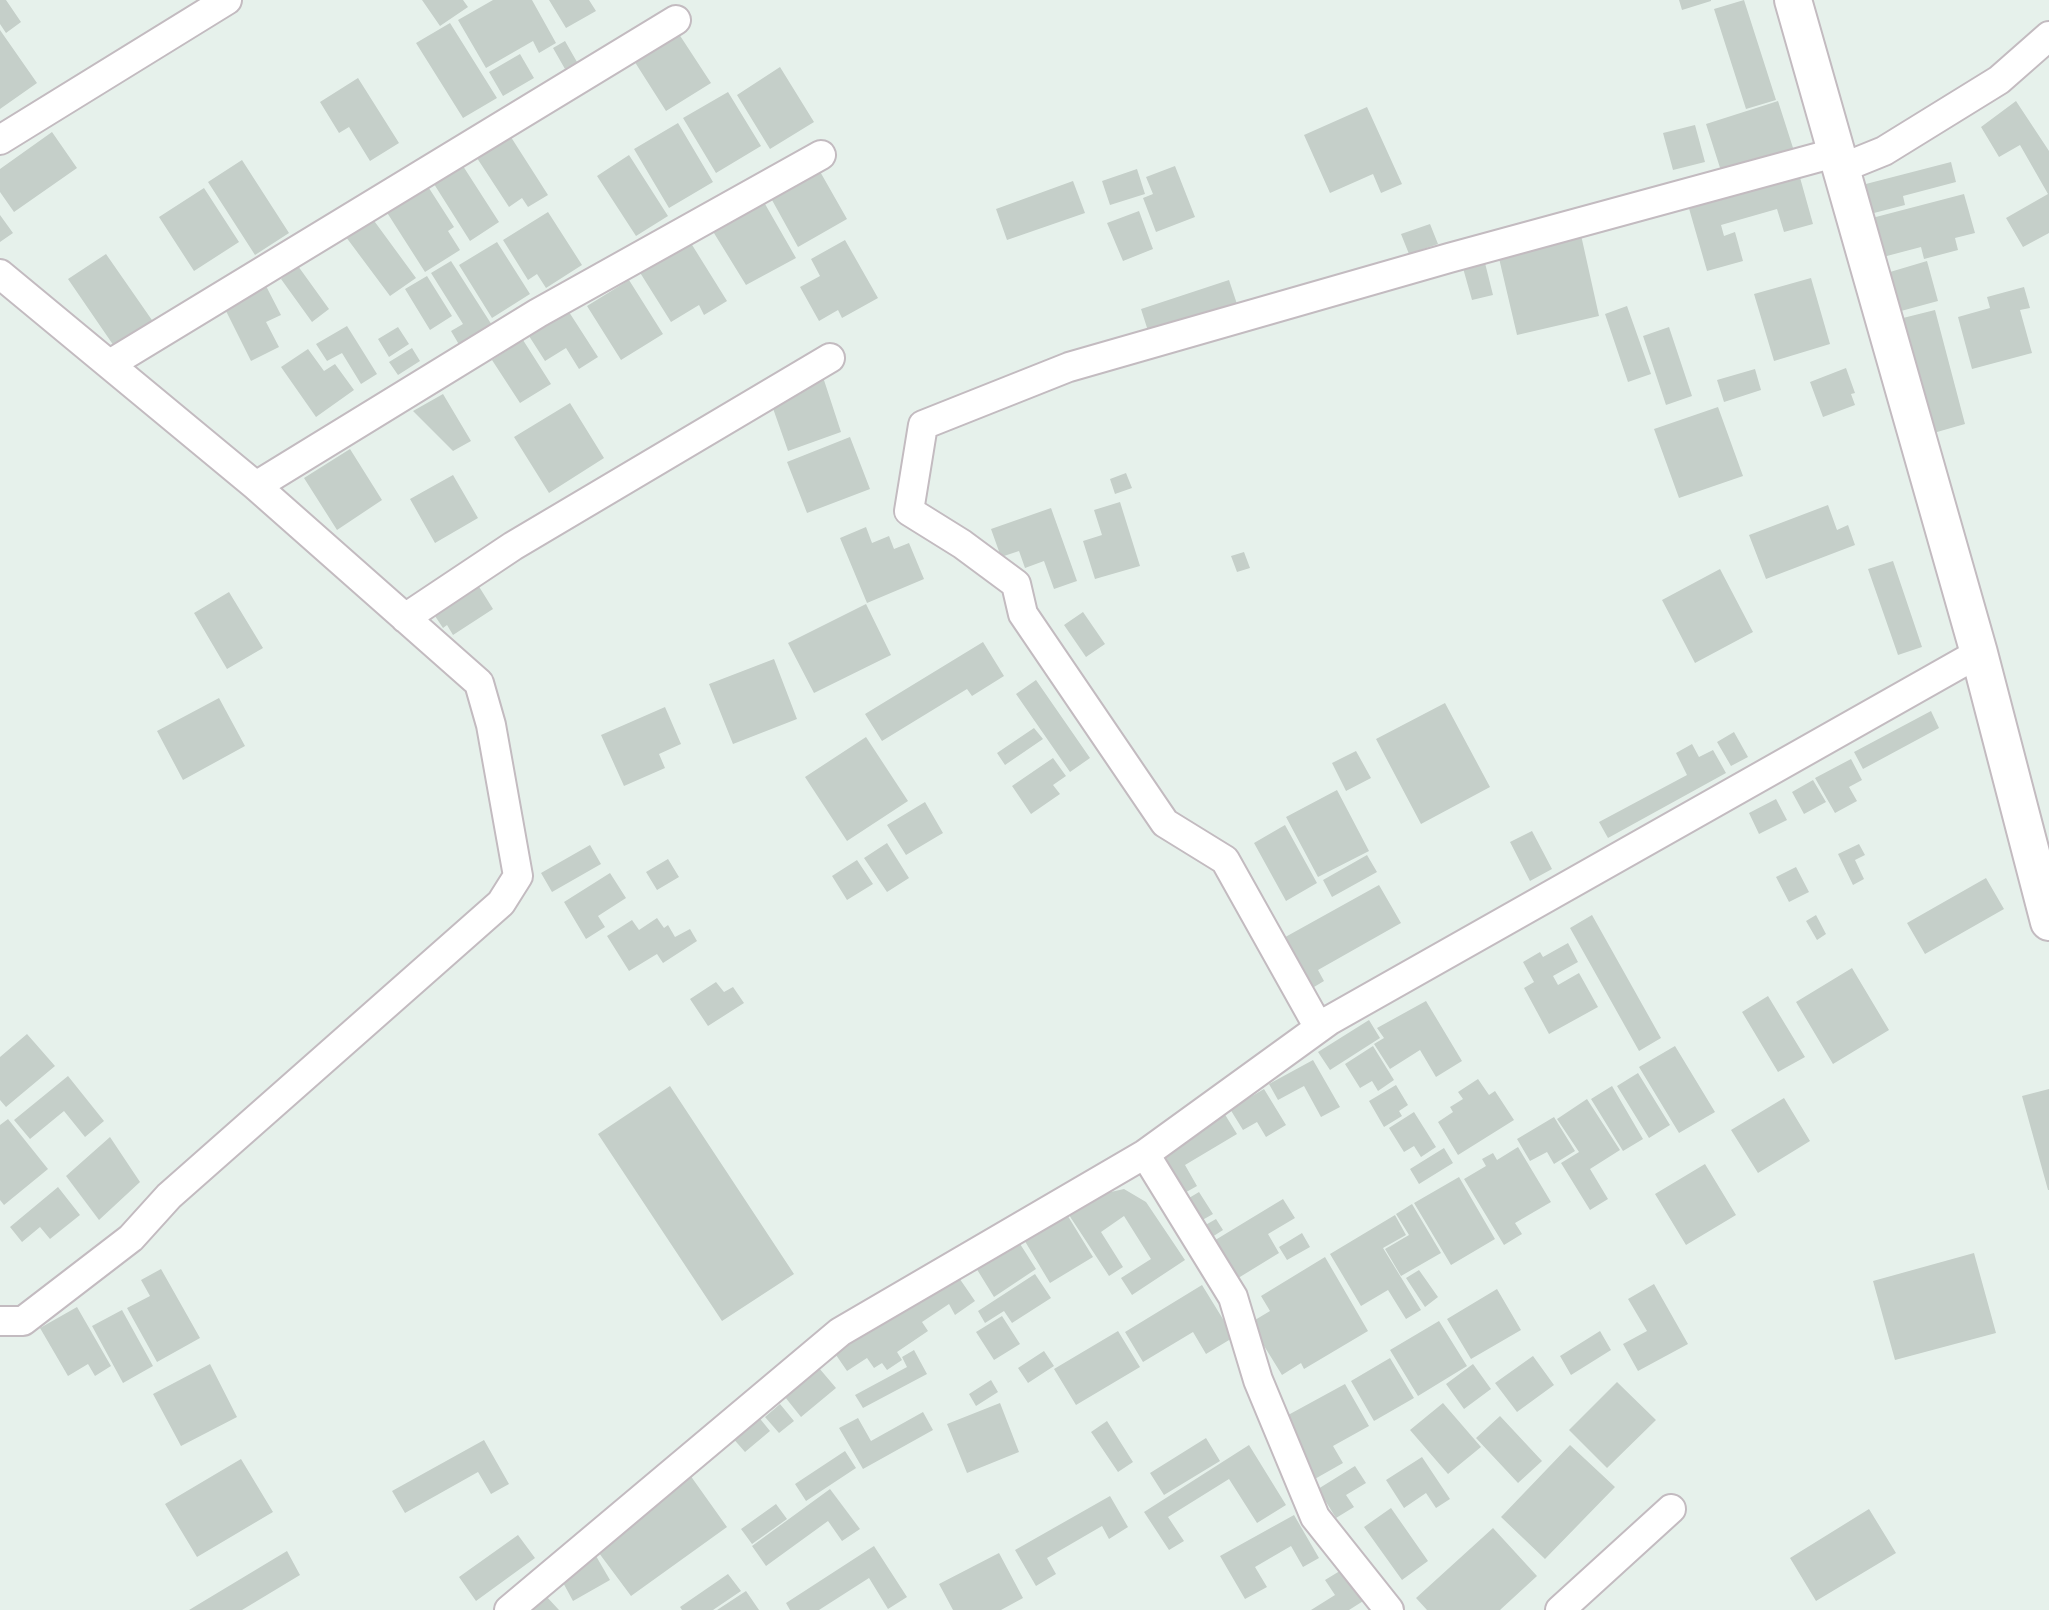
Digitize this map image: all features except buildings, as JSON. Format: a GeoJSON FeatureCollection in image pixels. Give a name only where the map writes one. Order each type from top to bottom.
{"type":"FeatureCollection","features":[{"type":"Feature","properties":{"kind":"street"},"geometry":{"type":"LineString","coordinates":[[0,140],[227,0]]}},
{"type":"Feature","properties":{"kind":"street"},"geometry":{"type":"LineString","coordinates":[[1793,0],[1979,653],[2049,922]]}},
{"type":"Feature","properties":{"kind":"street"},"geometry":{"type":"LineString","coordinates":[[110,364],[676,20]]}},
{"type":"Feature","properties":{"kind":"street"},"geometry":{"type":"LineString","coordinates":[[1319,1028],[1225,860],[1165,823],[1023,614],[1016,584],[962,544],[909,511],[923,425],[1069,367],[1449,258],[1884,151],[1999,80],[2049,36]]}},
{"type":"Feature","properties":{"kind":"street"},"geometry":{"type":"LineString","coordinates":[[256,486],[538,313],[821,155]]}},
{"type":"Feature","properties":{"kind":"street"},"geometry":{"type":"LineString","coordinates":[[0,274],[256,486],[479,683],[491,725],[518,876],[501,903],[169,1196],[131,1238],[23,1321],[0,1321]]}},
{"type":"Feature","properties":{"kind":"street"},"geometry":{"type":"LineString","coordinates":[[405,618],[513,546],[830,358]]}},
{"type":"Feature","properties":{"kind":"street"},"geometry":{"type":"LineString","coordinates":[[509,1610],[840,1332],[1145,1154],[1319,1028],[1979,653]]}},
{"type":"Feature","properties":{"kind":"street"},"geometry":{"type":"LineString","coordinates":[[1145,1154],[1233,1297],[1258,1380],[1315,1517],[1389,1610]]}},
{"type":"Feature","properties":{"kind":"street"},"geometry":{"type":"LineString","coordinates":[[1560,1610],[1671,1509]]}}]}
